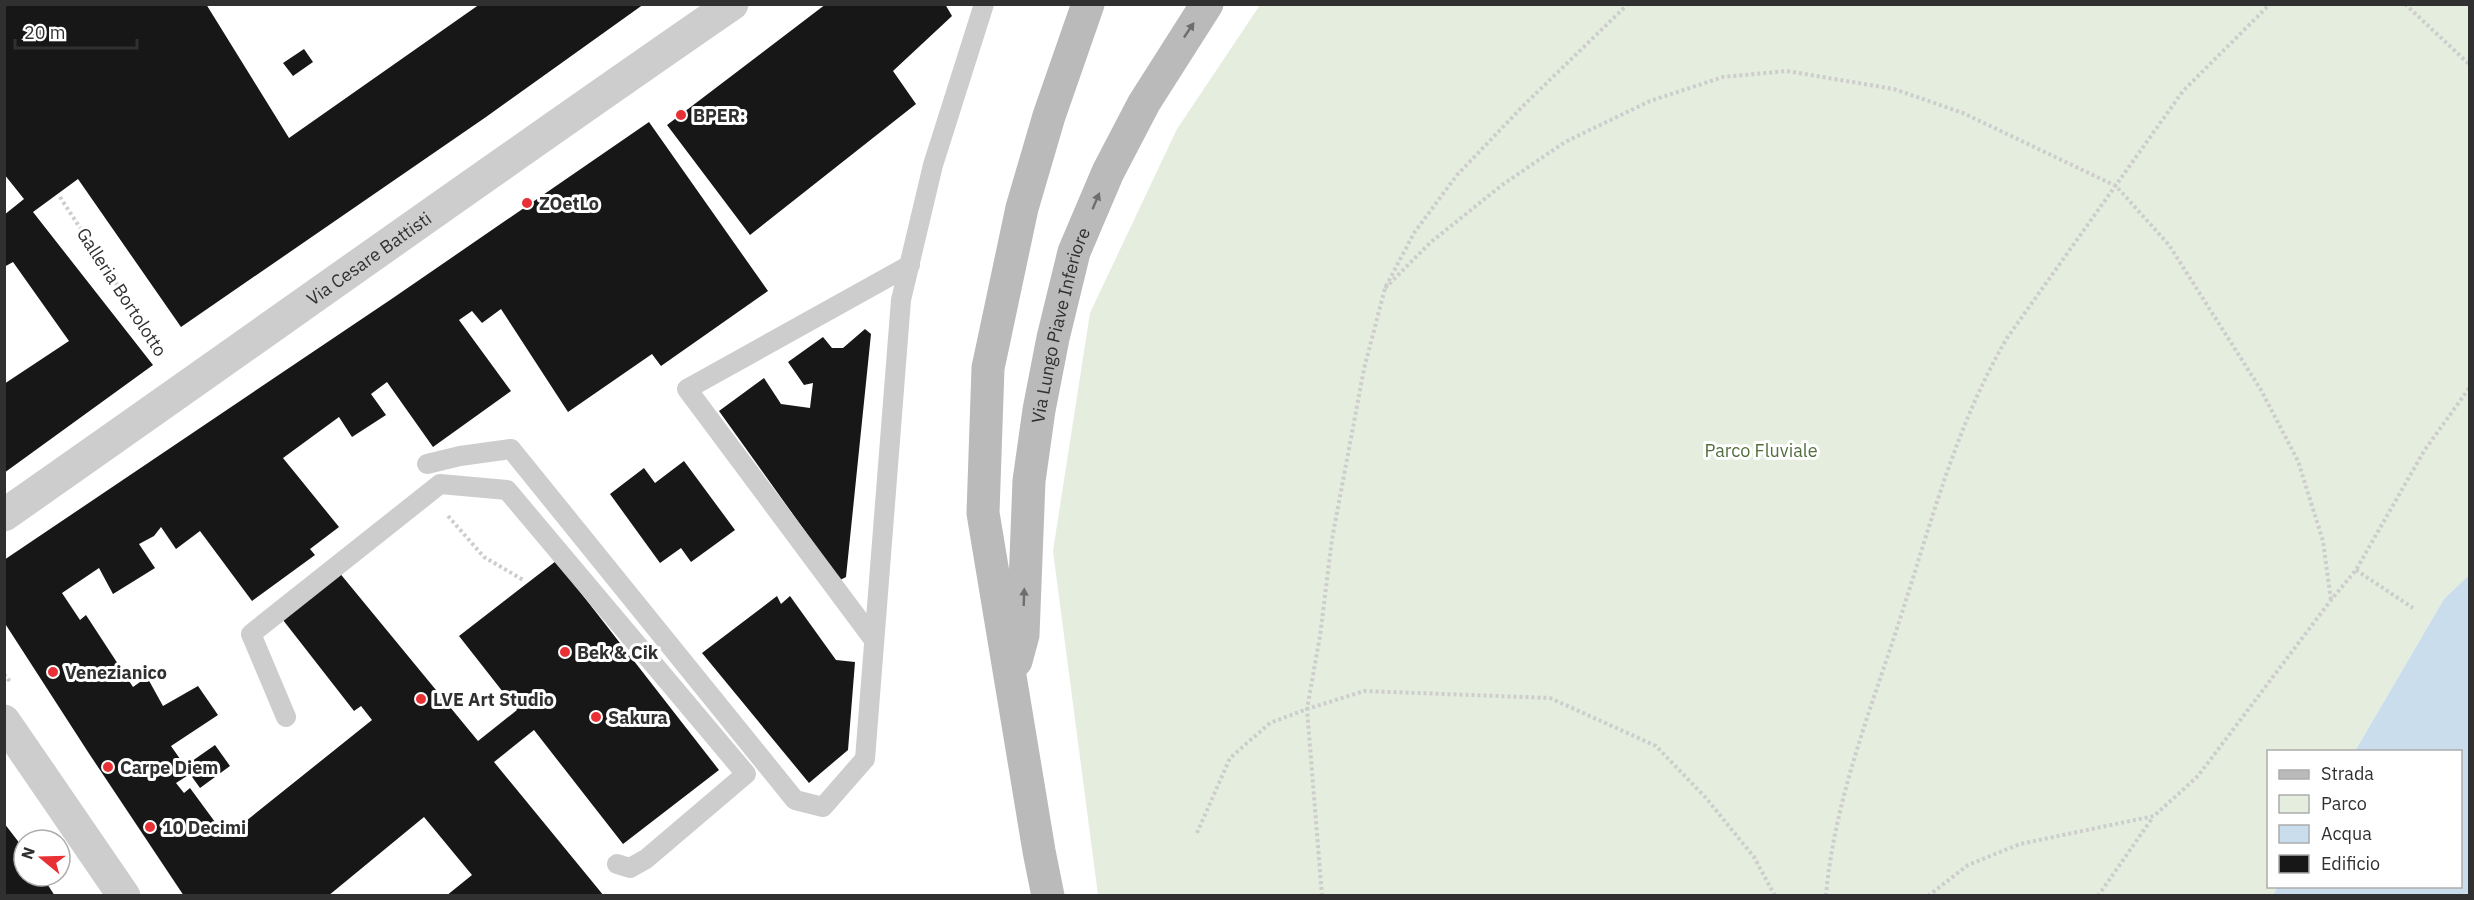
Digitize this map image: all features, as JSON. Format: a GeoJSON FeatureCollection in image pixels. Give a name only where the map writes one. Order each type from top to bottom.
{"type":"FeatureCollection","features":[{"type":"Feature","properties":{"kind":"main road"},"geometry":{"type":"LineString","coordinates":[[1048,896],[983,513],[988,368],[1022,208],[1049,116],[1088,4]]}},
{"type":"Feature","properties":{"kind":"main road","name":"Via Lungo Piave Inferiore"},"geometry":{"type":"LineString","coordinates":[[1010,674],[1019,656],[1023,635],[1029,481],[1039,410],[1053,338],[1074,252],[1108,172],[1139,113],[1207,4]]}},
{"type":"Feature","properties":{"kind":"street","name":"Via Cesare Battisti"},"geometry":{"type":"LineString","coordinates":[[4,515],[732,4]]}},
{"type":"Feature","properties":{"kind":"street"},"geometry":{"type":"LineString","coordinates":[[4,721],[124,896]]}},
{"type":"Feature","properties":{"kind":"lane"},"geometry":{"type":"LineString","coordinates":[[427,464],[460,456],[512,449],[795,800],[822,807],[865,759],[902,300],[933,165],[984,4]]}},
{"type":"Feature","properties":{"kind":"lane"},"geometry":{"type":"LineString","coordinates":[[874,640],[687,389],[910,265]]}},
{"type":"Feature","properties":{"kind":"lane"},"geometry":{"type":"LineString","coordinates":[[286,717],[250,634],[440,484],[507,490],[746,774],[646,859],[630,868],[617,864]]}},
{"type":"Feature","properties":{"kind":"path"},"geometry":{"type":"LineString","coordinates":[[1322,896],[1307,709],[1320,636],[1332,539],[1364,369],[1385,288],[1414,233],[1457,176],[1524,105],[1628,4]]}},
{"type":"Feature","properties":{"kind":"path"},"geometry":{"type":"LineString","coordinates":[[1826,896],[1830,855],[1857,752],[1950,459],[1988,371],[2007,338],[2183,91],[2270,4]]}},
{"type":"Feature","properties":{"kind":"path"},"geometry":{"type":"LineString","coordinates":[[2405,4],[2469,65]]}},
{"type":"Feature","properties":{"kind":"path"},"geometry":{"type":"LineString","coordinates":[[1385,288],[1431,242],[1502,185],[1565,142],[1650,101],[1723,77],[1787,71],[1894,89],[1963,113],[2116,186],[2169,245],[2261,390],[2298,461],[2323,542],[2331,600]]}},
{"type":"Feature","properties":{"kind":"path","name":"Galleria Bortolotto"},"geometry":{"type":"LineString","coordinates":[[60,196],[185,388]]}},
{"type":"Feature","properties":{"kind":"path"},"geometry":{"type":"LineString","coordinates":[[2098,896],[2154,816],[2198,776],[2356,570],[2424,451],[2469,387]]}},
{"type":"Feature","properties":{"kind":"path"},"geometry":{"type":"LineString","coordinates":[[440,484],[443,510],[484,557],[525,581]]}},
{"type":"Feature","properties":{"kind":"path"},"geometry":{"type":"LineString","coordinates":[[2356,570],[2413,608]]}},
{"type":"Feature","properties":{"kind":"path"},"geometry":{"type":"LineString","coordinates":[[1197,833],[1230,758],[1270,723],[1364,692],[1550,698],[1656,746],[1706,798],[1747,849],[1775,896]]}},
{"type":"Feature","properties":{"kind":"path"},"geometry":{"type":"LineString","coordinates":[[1928,896],[1968,865],[2020,843],[2154,816]]}},
{"type":"Feature","properties":{"kind":"green space","name":"Parco Fluviale"},"geometry":{"type":"Polygon","coordinates":[[[1260,5],[2469,5],[2469,575],[2444,599],[2356,750],[2267,750],[2267,888],[2277,888],[2273,895],[1098,895],[1053,551],[1090,313],[1177,129],[1260,5]]]}},
{"type":"Feature","properties":{"kind":"water"},"geometry":{"type":"Polygon","coordinates":[[[2469,575],[2469,895],[2273,895],[2277,888],[2462,888],[2462,750],[2356,750],[2444,599],[2469,575]]]}},
{"type":"Feature","properties":{"kind":"building"},"geometry":{"type":"Polygon","coordinates":[[[4,4],[206,4],[289,138],[480,4],[644,4],[486,117],[181,327],[78,179],[33,212],[153,365],[4,473],[4,384],[69,341],[13,262],[4,267],[4,215],[24,199],[4,174],[4,4]]]}},
{"type":"Feature","properties":{"kind":"building"},"geometry":{"type":"Polygon","coordinates":[[[826,4],[945,4],[952,16],[893,71],[916,104],[750,235],[667,125],[826,4]]]}},
{"type":"Feature","properties":{"kind":"building"},"geometry":{"type":"Polygon","coordinates":[[[304,49],[313,62],[293,76],[283,63],[304,49]]]}},
{"type":"Feature","properties":{"kind":"building"},"geometry":{"type":"Polygon","coordinates":[[[649,122],[768,291],[661,366],[652,354],[568,412],[501,309],[482,323],[472,311],[459,320],[511,391],[433,447],[387,382],[371,394],[386,415],[352,437],[339,417],[283,458],[339,527],[310,549],[315,555],[252,601],[200,531],[176,549],[161,527],[154,536],[139,544],[155,568],[113,594],[99,568],[62,593],[80,620],[86,615],[133,687],[147,677],[163,706],[198,686],[218,715],[171,746],[185,766],[215,745],[230,766],[200,788],[190,774],[176,783],[184,793],[190,788],[226,837],[372,720],[361,706],[354,711],[283,620],[338,571],[478,741],[517,710],[459,636],[556,561],[719,770],[623,844],[534,730],[494,762],[604,896],[446,896],[472,875],[424,817],[328,896],[184,896],[4,622],[4,560],[649,122]]]}},
{"type":"Feature","properties":{"kind":"building"},"geometry":{"type":"Polygon","coordinates":[[[865,329],[871,334],[846,577],[840,580],[719,411],[764,378],[781,404],[810,408],[813,383],[804,385],[788,362],[823,337],[832,348],[843,348],[865,329]]]}},
{"type":"Feature","properties":{"kind":"building"},"geometry":{"type":"Polygon","coordinates":[[[684,461],[735,530],[691,562],[681,548],[660,563],[610,494],[644,468],[655,483],[684,461]]]}},
{"type":"Feature","properties":{"kind":"building"},"geometry":{"type":"Polygon","coordinates":[[[777,596],[781,604],[790,596],[836,660],[855,662],[848,750],[809,783],[702,653],[777,596]]]}},
{"type":"Feature","properties":{"kind":"building"},"geometry":{"type":"Polygon","coordinates":[[[4,823],[12,833],[12,888],[50,888],[55,896],[4,896],[4,823]]]}},
{"type":"Feature","properties":{"kind":"place","name":"BPER:"},"geometry":{"type":"Point","coordinates":[681,115]}},
{"type":"Feature","properties":{"kind":"place","name":"ZOetLo"},"geometry":{"type":"Point","coordinates":[527,203]}},
{"type":"Feature","properties":{"kind":"place","name":"Bek & Cik"},"geometry":{"type":"Point","coordinates":[565,652]}},
{"type":"Feature","properties":{"kind":"place","name":"Venezianico"},"geometry":{"type":"Point","coordinates":[53,672]}},
{"type":"Feature","properties":{"kind":"place","name":"LVE Art Studio"},"geometry":{"type":"Point","coordinates":[421,699]}},
{"type":"Feature","properties":{"kind":"place","name":"Sakura"},"geometry":{"type":"Point","coordinates":[596,717]}},
{"type":"Feature","properties":{"kind":"place","name":"Carpe Diem"},"geometry":{"type":"Point","coordinates":[108,767]}},
{"type":"Feature","properties":{"kind":"place","name":"10 Decimi"},"geometry":{"type":"Point","coordinates":[150,827]}}]}
